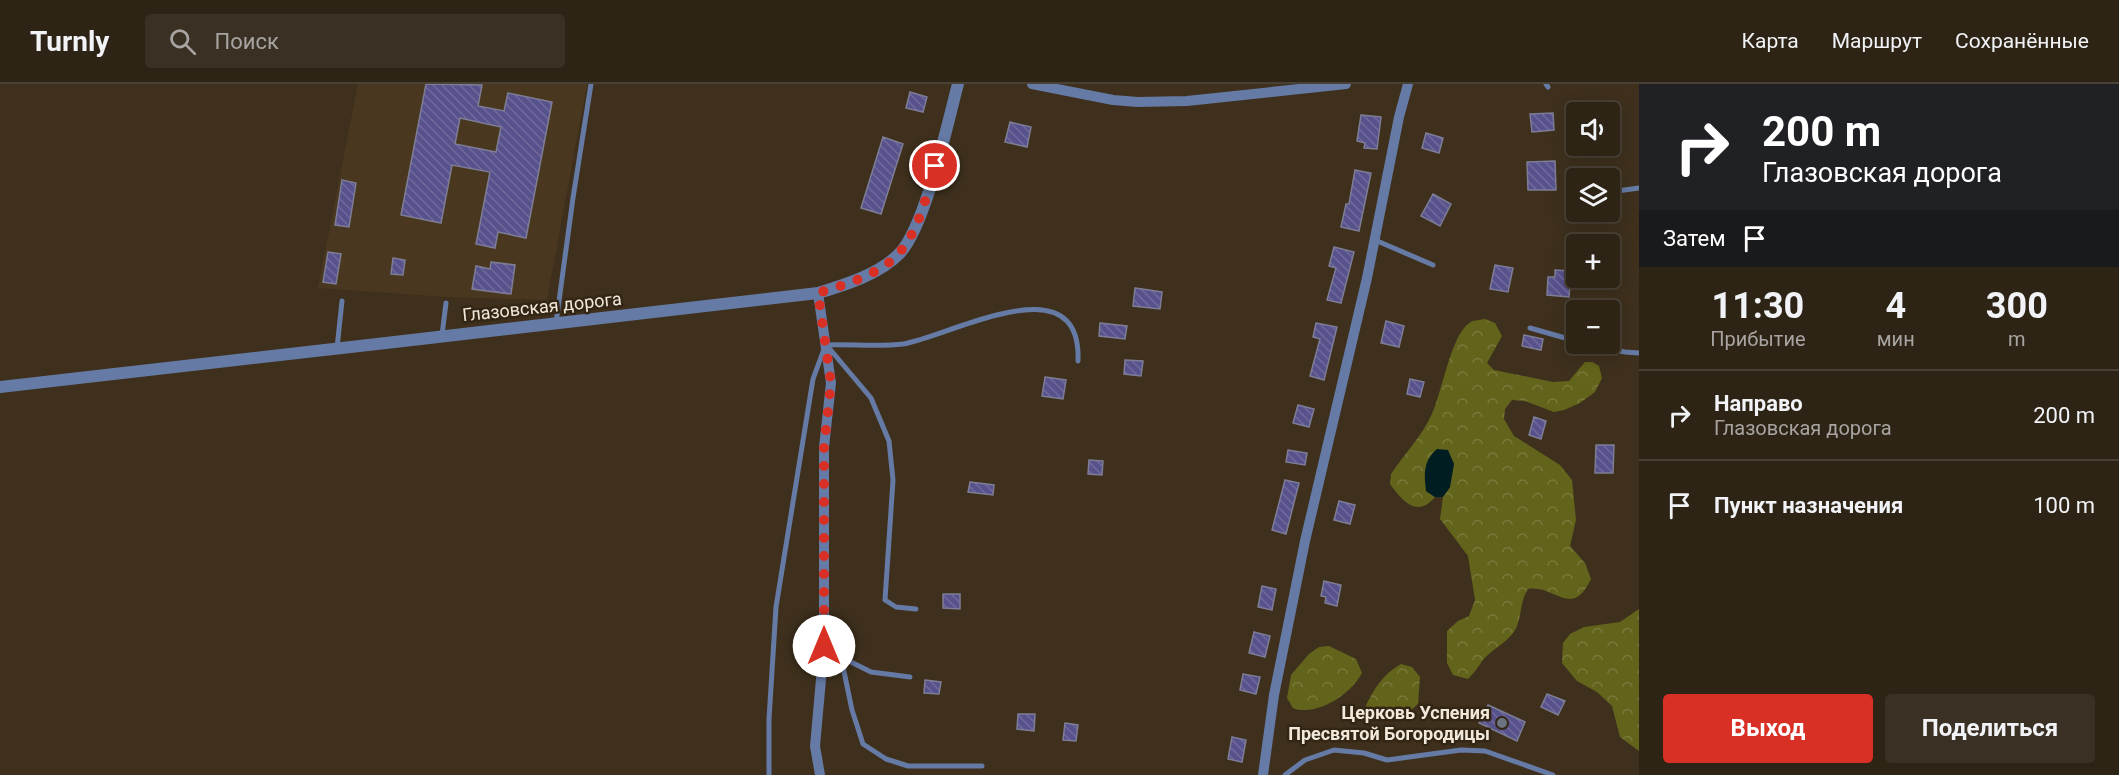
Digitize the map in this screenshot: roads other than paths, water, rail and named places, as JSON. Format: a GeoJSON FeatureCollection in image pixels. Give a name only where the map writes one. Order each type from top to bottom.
{"type":"FeatureCollection","features":[{"type":"Feature","properties":{"kind":"street","name":"Глазовская дорога"},"geometry":{"type":"LineString","coordinates":[[0,387],[818,293],[850,284],[872,273],[900,253],[913,231],[923,207],[958,84]]}},
{"type":"Feature","properties":{"kind":"street"},"geometry":{"type":"LineString","coordinates":[[1032,84],[1113,100],[1138,102],[1187,101],[1346,84]]}},
{"type":"Feature","properties":{"kind":"street"},"geometry":{"type":"LineString","coordinates":[[1263,775],[1274,695],[1305,541],[1347,369],[1399,117],[1408,84]]}},
{"type":"Feature","properties":{"kind":"street"},"geometry":{"type":"LineString","coordinates":[[818,293],[831,383],[824,447],[824,646],[815,746],[820,775]]}},
{"type":"Feature","properties":{"kind":"lane"},"geometry":{"type":"LineString","coordinates":[[555,324],[591,84]]}},
{"type":"Feature","properties":{"kind":"lane"},"geometry":{"type":"LineString","coordinates":[[1620,191],[1639,188]]}},
{"type":"Feature","properties":{"kind":"lane"},"geometry":{"type":"LineString","coordinates":[[1375,240],[1433,266]]}},
{"type":"Feature","properties":{"kind":"lane"},"geometry":{"type":"LineString","coordinates":[[337,348],[342,301]]}},
{"type":"Feature","properties":{"kind":"lane"},"geometry":{"type":"LineString","coordinates":[[442,335],[446,303]]}},
{"type":"Feature","properties":{"kind":"lane"},"geometry":{"type":"LineString","coordinates":[[826,345],[904,344],[1003,313],[1029,309],[1067,319],[1077,339],[1078,361]]}},
{"type":"Feature","properties":{"kind":"lane"},"geometry":{"type":"LineString","coordinates":[[1530,328],[1566,338]]}},
{"type":"Feature","properties":{"kind":"lane"},"geometry":{"type":"LineString","coordinates":[[826,345],[871,398],[889,441],[893,480],[885,600],[896,608],[916,609]]}},
{"type":"Feature","properties":{"kind":"lane"},"geometry":{"type":"LineString","coordinates":[[769,775],[776,607],[813,379],[826,345]]}},
{"type":"Feature","properties":{"kind":"lane"},"geometry":{"type":"LineString","coordinates":[[1620,351],[1639,353]]}},
{"type":"Feature","properties":{"kind":"lane"},"geometry":{"type":"LineString","coordinates":[[824,646],[871,672],[910,677]]}},
{"type":"Feature","properties":{"kind":"lane"},"geometry":{"type":"LineString","coordinates":[[841,657],[852,710],[863,744],[886,759],[908,766],[982,766]]}},
{"type":"Feature","properties":{"kind":"lane"},"geometry":{"type":"LineString","coordinates":[[1285,775],[1305,760],[1334,750],[1364,753],[1388,760],[1461,750],[1485,751],[1553,775]]}},
{"type":"Feature","properties":{"kind":"water"},"geometry":{"type":"Polygon","coordinates":[[[1437,449],[1448,450],[1454,464],[1450,487],[1443,497],[1435,497],[1426,491],[1427,463],[1437,449]]]}},
{"type":"Feature","properties":{"kind":"place","name":"Церковь Успения Пресвятой Богородицы"},"geometry":{"type":"Point","coordinates":[1502,723]}}]}
